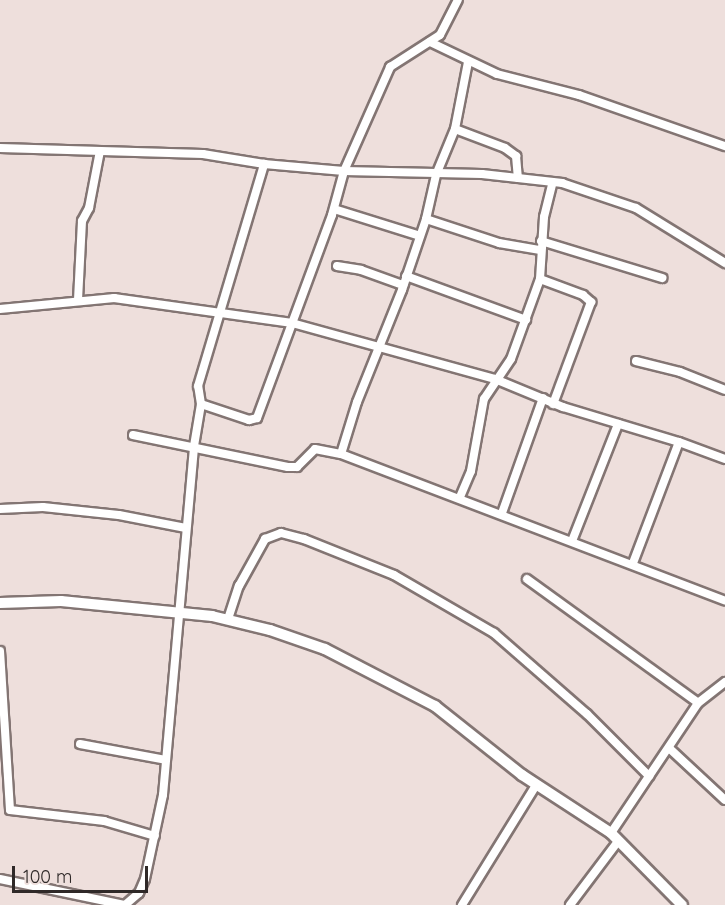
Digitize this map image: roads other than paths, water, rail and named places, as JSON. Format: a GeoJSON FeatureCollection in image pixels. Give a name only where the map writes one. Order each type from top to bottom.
{"type":"FeatureCollection","features":[{"type":"Feature","properties":{"kind":"main road"},"geometry":{"type":"LineString","coordinates":[[0,603],[61,601],[228,619],[325,650],[408,690],[536,785],[615,837],[682,905]]}},
{"type":"Feature","properties":{"kind":"street"},"geometry":{"type":"LineString","coordinates":[[201,404],[249,420],[256,418],[334,209],[344,171],[390,67],[430,42],[444,30],[458,0]]}},
{"type":"Feature","properties":{"kind":"street"},"geometry":{"type":"LineString","coordinates":[[430,42],[468,62],[579,95],[725,146]]}},
{"type":"Feature","properties":{"kind":"street"},"geometry":{"type":"LineString","coordinates":[[341,454],[357,402],[381,347],[426,219],[436,175],[454,129],[468,62]]}},
{"type":"Feature","properties":{"kind":"street"},"geometry":{"type":"LineString","coordinates":[[454,129],[505,148],[516,156],[518,178]]}},
{"type":"Feature","properties":{"kind":"street"},"geometry":{"type":"LineString","coordinates":[[0,148],[203,154],[316,171],[518,178],[553,182],[610,197],[636,208],[725,263]]}},
{"type":"Feature","properties":{"kind":"street"},"geometry":{"type":"LineString","coordinates":[[78,300],[82,221],[89,208],[100,151]]}},
{"type":"Feature","properties":{"kind":"street"},"geometry":{"type":"LineString","coordinates":[[0,879],[129,904],[145,879],[155,836],[166,760],[194,446],[201,404],[198,386],[264,164]]}},
{"type":"Feature","properties":{"kind":"street"},"geometry":{"type":"LineString","coordinates":[[460,497],[471,471],[484,399],[495,379],[511,359],[540,279],[541,241],[553,182]]}},
{"type":"Feature","properties":{"kind":"street"},"geometry":{"type":"LineString","coordinates":[[334,209],[420,236]]}},
{"type":"Feature","properties":{"kind":"street"},"geometry":{"type":"LineString","coordinates":[[426,219],[499,243],[540,250]]}},
{"type":"Feature","properties":{"kind":"street"},"geometry":{"type":"LineString","coordinates":[[541,241],[662,278]]}},
{"type":"Feature","properties":{"kind":"street"},"geometry":{"type":"LineString","coordinates":[[337,266],[361,270],[403,285]]}},
{"type":"Feature","properties":{"kind":"street"},"geometry":{"type":"LineString","coordinates":[[406,276],[526,320]]}},
{"type":"Feature","properties":{"kind":"street"},"geometry":{"type":"LineString","coordinates":[[540,279],[583,295],[591,302],[553,404]]}},
{"type":"Feature","properties":{"kind":"street"},"geometry":{"type":"LineString","coordinates":[[0,309],[78,300],[136,299],[292,323],[495,379],[553,404],[679,442],[725,459]]}},
{"type":"Feature","properties":{"kind":"street"},"geometry":{"type":"LineString","coordinates":[[636,361],[680,372],[725,390]]}},
{"type":"Feature","properties":{"kind":"street"},"geometry":{"type":"LineString","coordinates":[[502,513],[543,398]]}},
{"type":"Feature","properties":{"kind":"street"},"geometry":{"type":"LineString","coordinates":[[572,541],[618,424]]}},
{"type":"Feature","properties":{"kind":"street"},"geometry":{"type":"LineString","coordinates":[[133,435],[293,467],[315,449],[341,454],[502,513],[725,601]]}},
{"type":"Feature","properties":{"kind":"street"},"geometry":{"type":"LineString","coordinates":[[633,564],[679,442]]}},
{"type":"Feature","properties":{"kind":"street"},"geometry":{"type":"LineString","coordinates":[[0,508],[43,507],[108,514],[186,528]]}},
{"type":"Feature","properties":{"kind":"street"},"geometry":{"type":"LineString","coordinates":[[228,619],[239,586],[265,539],[281,533],[304,539],[394,575],[490,630],[571,699],[649,776]]}},
{"type":"Feature","properties":{"kind":"street"},"geometry":{"type":"LineString","coordinates":[[527,579],[698,703]]}},
{"type":"Feature","properties":{"kind":"street"},"geometry":{"type":"LineString","coordinates":[[0,651],[10,810],[104,821],[155,836]]}},
{"type":"Feature","properties":{"kind":"street"},"geometry":{"type":"LineString","coordinates":[[570,905],[615,837],[649,776],[698,703],[725,682]]}},
{"type":"Feature","properties":{"kind":"street"},"geometry":{"type":"LineString","coordinates":[[80,744],[166,760]]}},
{"type":"Feature","properties":{"kind":"street"},"geometry":{"type":"LineString","coordinates":[[669,748],[725,800]]}},
{"type":"Feature","properties":{"kind":"street"},"geometry":{"type":"LineString","coordinates":[[462,905],[536,785]]}}]}
